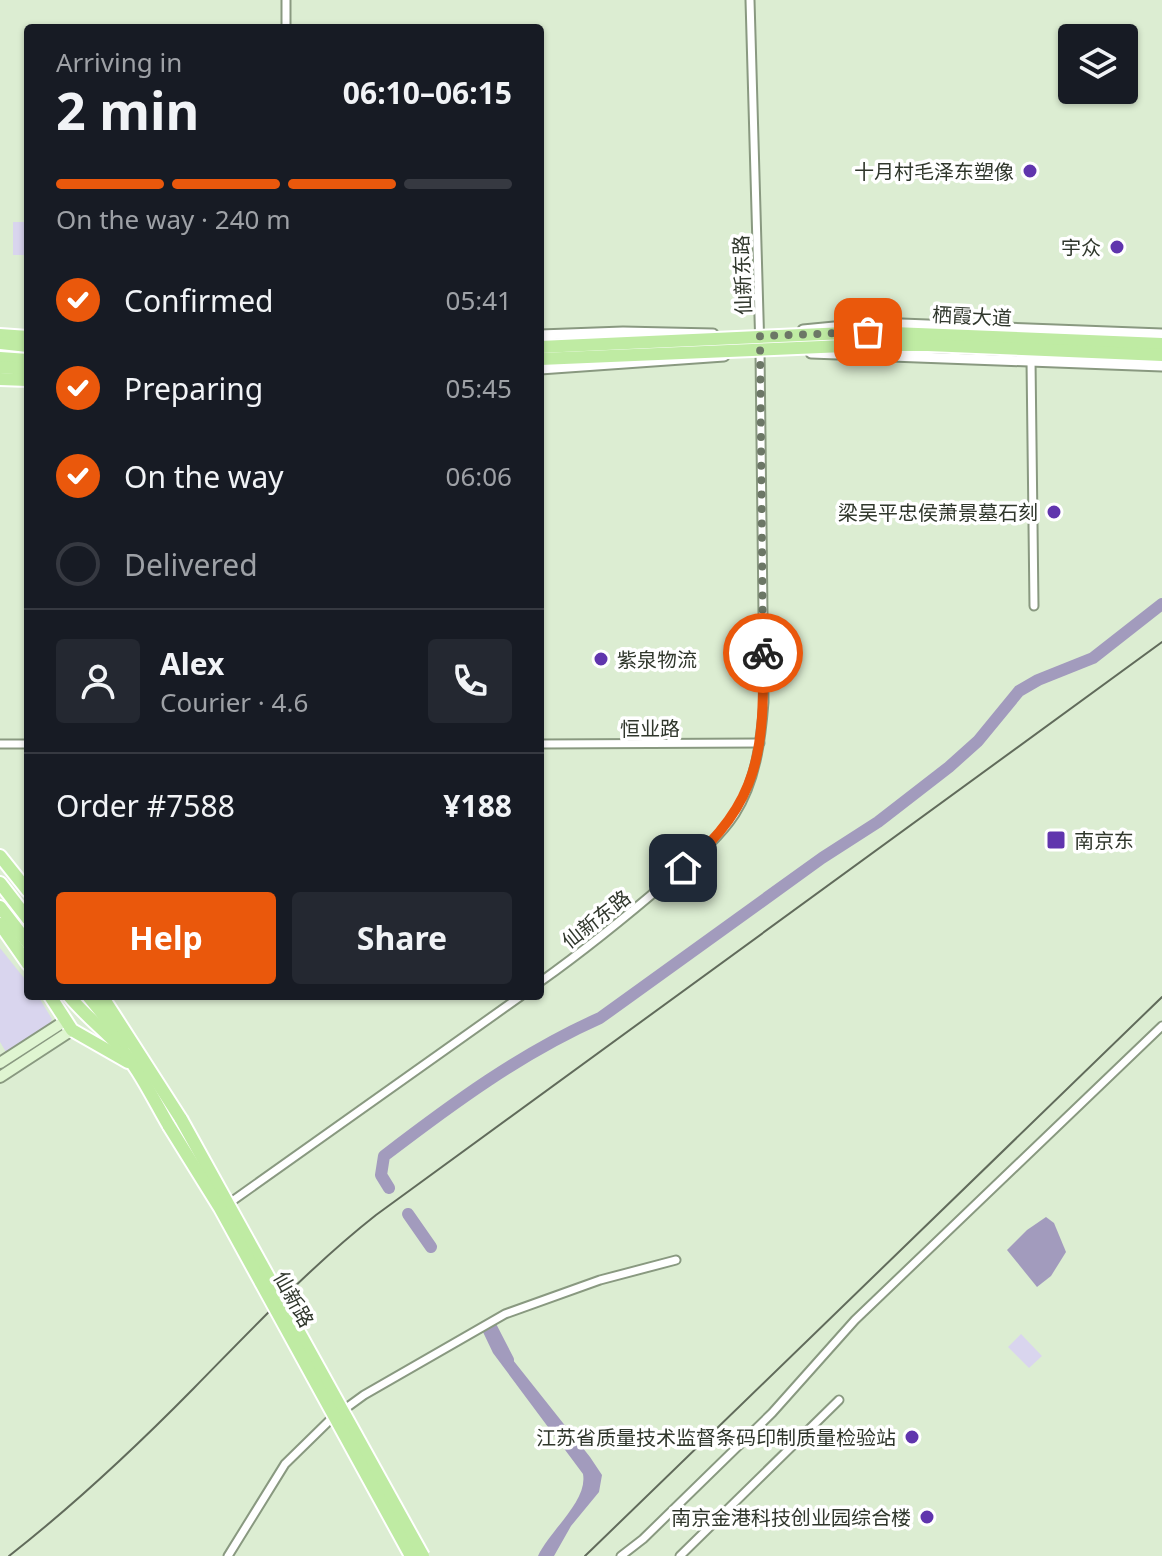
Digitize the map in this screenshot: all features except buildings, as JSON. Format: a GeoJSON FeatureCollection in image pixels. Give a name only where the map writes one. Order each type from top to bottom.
{"type":"FeatureCollection","features":[{"type":"Feature","properties":{"kind":"main road","name":"栖霞大道"},"geometry":{"type":"LineString","coordinates":[[544,347],[868,332],[1162,344]]}},
{"type":"Feature","properties":{"kind":"main road"},"geometry":{"type":"LineString","coordinates":[[0,335],[24,337]]}},
{"type":"Feature","properties":{"kind":"main road"},"geometry":{"type":"LineString","coordinates":[[0,343],[24,346]]}},
{"type":"Feature","properties":{"kind":"main road","name":"栖霞大道"},"geometry":{"type":"LineString","coordinates":[[544,359],[928,345],[1162,355]]}},
{"type":"Feature","properties":{"kind":"main road"},"geometry":{"type":"LineString","coordinates":[[0,358],[24,360]]}},
{"type":"Feature","properties":{"kind":"main road"},"geometry":{"type":"LineString","coordinates":[[0,369],[24,371]]}},
{"type":"Feature","properties":{"kind":"main road"},"geometry":{"type":"LineString","coordinates":[[0,379],[24,380]]}},
{"type":"Feature","properties":{"kind":"main road"},"geometry":{"type":"LineString","coordinates":[[0,856],[24,886]]}},
{"type":"Feature","properties":{"kind":"main road"},"geometry":{"type":"LineString","coordinates":[[0,883],[24,914]]}},
{"type":"Feature","properties":{"kind":"main road"},"geometry":{"type":"LineString","coordinates":[[0,907],[24,938]]}},
{"type":"Feature","properties":{"kind":"main road"},"geometry":{"type":"LineString","coordinates":[[0,924],[24,958]]}},
{"type":"Feature","properties":{"kind":"main road","name":"仙新路"},"geometry":{"type":"LineString","coordinates":[[52,1000],[68,1025],[134,1066]]}},
{"type":"Feature","properties":{"kind":"main road","name":"仙新路"},"geometry":{"type":"LineString","coordinates":[[72,1000],[84,1016],[114,1041],[134,1066],[220,1208],[411,1556]]}},
{"type":"Feature","properties":{"kind":"main road","name":"仙新路"},"geometry":{"type":"LineString","coordinates":[[91,1000],[165,1093]]}},
{"type":"Feature","properties":{"kind":"main road","name":"仙新路"},"geometry":{"type":"LineString","coordinates":[[105,1000],[165,1093],[423,1556]]}},
{"type":"Feature","properties":{"kind":"main road"},"geometry":{"type":"LineString","coordinates":[[0,1063],[68,1025]]}},
{"type":"Feature","properties":{"kind":"main road"},"geometry":{"type":"LineString","coordinates":[[0,1077],[68,1025]]}},
{"type":"Feature","properties":{"kind":"street"},"geometry":{"type":"LineString","coordinates":[[286,0],[286,24]]}},
{"type":"Feature","properties":{"kind":"street","name":"仙新东路"},"geometry":{"type":"LineString","coordinates":[[544,979],[636,909],[707,848],[735,814],[748,789],[760,743],[764,702],[760,336],[750,0]]}},
{"type":"Feature","properties":{"kind":"street"},"geometry":{"type":"LineString","coordinates":[[544,335],[623,332],[760,336],[876,323],[1162,334]]}},
{"type":"Feature","properties":{"kind":"street"},"geometry":{"type":"LineString","coordinates":[[544,369],[671,361],[760,351],[1162,366]]}},
{"type":"Feature","properties":{"kind":"street"},"geometry":{"type":"LineString","coordinates":[[1031,360],[1034,606]]}},
{"type":"Feature","properties":{"kind":"street","name":"恒业路"},"geometry":{"type":"LineString","coordinates":[[544,744],[760,743]]}},
{"type":"Feature","properties":{"kind":"street"},"geometry":{"type":"LineString","coordinates":[[0,744],[24,744]]}},
{"type":"Feature","properties":{"kind":"street"},"geometry":{"type":"LineString","coordinates":[[228,1204],[515,1000]]}},
{"type":"Feature","properties":{"kind":"street"},"geometry":{"type":"LineString","coordinates":[[621,1556],[643,1539],[772,1413],[855,1320],[926,1250],[1162,1026]]}},
{"type":"Feature","properties":{"kind":"street"},"geometry":{"type":"LineString","coordinates":[[1151,1037],[1162,1041]]}},
{"type":"Feature","properties":{"kind":"street"},"geometry":{"type":"LineString","coordinates":[[228,1556],[285,1464],[331,1419],[364,1395],[505,1314],[600,1280],[676,1260]]}},
{"type":"Feature","properties":{"kind":"street"},"geometry":{"type":"LineString","coordinates":[[680,1556],[839,1400]]}},
{"type":"Feature","properties":{"kind":"shaded area"},"geometry":{"type":"Polygon","coordinates":[[[13,222],[24,222],[24,255],[13,255],[13,222]]]}},
{"type":"Feature","properties":{"kind":"shaded area"},"geometry":{"type":"Polygon","coordinates":[[[0,948],[24,978],[24,1000],[40,1000],[52,1019],[48,1027],[6,1052],[0,1042],[0,948]]]}},
{"type":"Feature","properties":{"kind":"shaded area"},"geometry":{"type":"Polygon","coordinates":[[[1046,1217],[1054,1223],[1066,1252],[1051,1276],[1037,1287],[1007,1250],[1046,1217]]]}},
{"type":"Feature","properties":{"kind":"shaded area"},"geometry":{"type":"Polygon","coordinates":[[[486,1326],[602,1475],[599,1492],[571,1526],[554,1556],[538,1556],[580,1495],[583,1474],[493,1353],[483,1332],[486,1326]]]}},
{"type":"Feature","properties":{"kind":"shaded area"},"geometry":{"type":"Polygon","coordinates":[[[1021,1334],[1042,1356],[1029,1368],[1008,1347],[1021,1334]]]}},
{"type":"Feature","properties":{"kind":"waterway"},"geometry":{"type":"LineString","coordinates":[[389,1188],[381,1175],[384,1156],[515,1063],[600,1018],[822,858],[878,822],[978,741],[1019,691],[1093,658],[1162,604]]}},
{"type":"Feature","properties":{"kind":"waterway"},"geometry":{"type":"LineString","coordinates":[[408,1214],[431,1247]]}},
{"type":"Feature","properties":{"kind":"waterway"},"geometry":{"type":"LineString","coordinates":[[491,1327],[508,1360]]}},
{"type":"Feature","properties":{"kind":"railway"},"geometry":{"type":"LineString","coordinates":[[9,1556],[104,1475],[305,1277],[376,1215],[1162,642]]}},
{"type":"Feature","properties":{"kind":"railway"},"geometry":{"type":"LineString","coordinates":[[585,1556],[1162,997]]}},
{"type":"Feature","properties":{"kind":"way so far"},"geometry":{"type":"LineString","coordinates":[[763,653],[760,336],[868,332]]}},
{"type":"Feature","properties":{"kind":"place","name":"十月村毛泽东塑像"},"geometry":{"type":"Point","coordinates":[1030,171]}},
{"type":"Feature","properties":{"kind":"place","name":"宇众"},"geometry":{"type":"Point","coordinates":[1117,247]}},
{"type":"Feature","properties":{"kind":"place","name":"梁吴平忠侯萧景墓石刻"},"geometry":{"type":"Point","coordinates":[1054,512]}},
{"type":"Feature","properties":{"kind":"place","name":"紫泉物流"},"geometry":{"type":"Point","coordinates":[601,659]}},
{"type":"Feature","properties":{"kind":"place","name":"南京东"},"geometry":{"type":"Point","coordinates":[1056,840]}},
{"type":"Feature","properties":{"kind":"place","name":"江苏省质量技术监督条码印制质量检验站"},"geometry":{"type":"Point","coordinates":[912,1437]}},
{"type":"Feature","properties":{"kind":"place","name":"南京金港科技创业园综合楼"},"geometry":{"type":"Point","coordinates":[927,1517]}},
{"type":"Feature","properties":{"kind":"route"},"geometry":{"type":"LineString","coordinates":[[683,868],[707,848],[735,814],[748,789],[760,743],[764,702],[763,653]]}}]}
